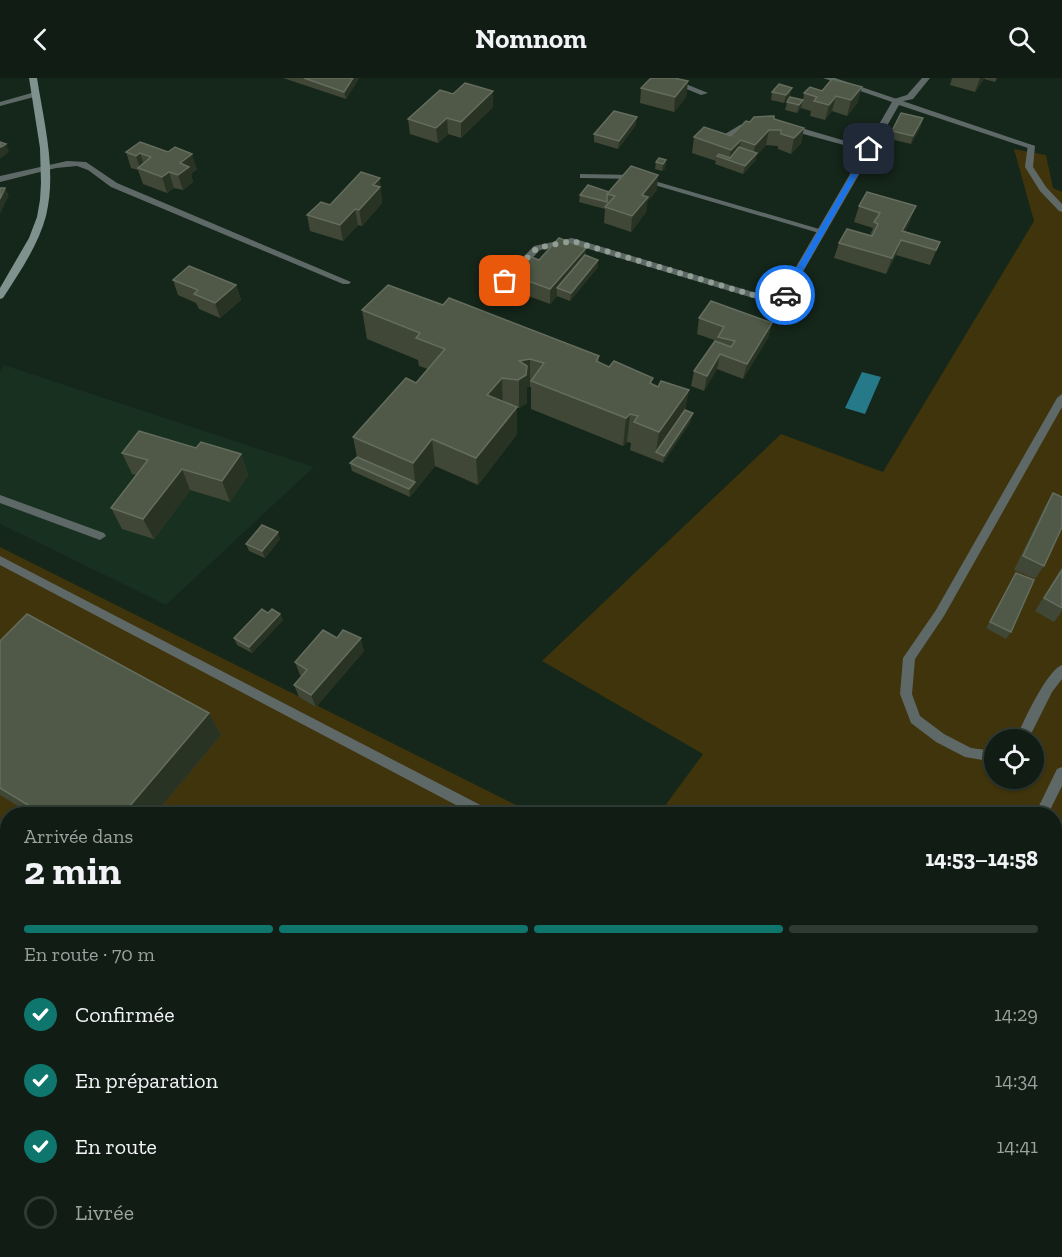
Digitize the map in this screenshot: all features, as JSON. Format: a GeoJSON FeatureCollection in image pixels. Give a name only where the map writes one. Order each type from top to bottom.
{"type":"FeatureCollection","features":[{"type":"Feature","properties":{"kind":"main road"},"geometry":{"type":"LineString","coordinates":[[0,296],[25,256],[41,218],[46,185],[46,167],[33,78]]}},
{"type":"Feature","properties":{"kind":"street"},"geometry":{"type":"LineString","coordinates":[[664,78],[704,93]]}},
{"type":"Feature","properties":{"kind":"street"},"geometry":{"type":"LineString","coordinates":[[827,78],[1031,146],[1029,167],[1043,189],[1062,209]]}},
{"type":"Feature","properties":{"kind":"street"},"geometry":{"type":"LineString","coordinates":[[505,281],[537,248],[572,241],[780,303],[897,101],[910,97],[926,78]]}},
{"type":"Feature","properties":{"kind":"street"},"geometry":{"type":"LineString","coordinates":[[0,104],[35,94]]}},
{"type":"Feature","properties":{"kind":"street"},"geometry":{"type":"LineString","coordinates":[[719,140],[743,127],[761,125]]}},
{"type":"Feature","properties":{"kind":"street"},"geometry":{"type":"LineString","coordinates":[[782,126],[869,149]]}},
{"type":"Feature","properties":{"kind":"street"},"geometry":{"type":"LineString","coordinates":[[0,179],[31,173],[46,167],[81,163],[114,185],[346,282]]}},
{"type":"Feature","properties":{"kind":"street"},"geometry":{"type":"LineString","coordinates":[[583,176],[634,177],[822,231]]}},
{"type":"Feature","properties":{"kind":"street"},"geometry":{"type":"LineString","coordinates":[[984,755],[969,753],[940,738],[915,719],[906,694],[909,658],[940,613],[1062,398]]}},
{"type":"Feature","properties":{"kind":"street"},"geometry":{"type":"LineString","coordinates":[[0,499],[100,537]]}},
{"type":"Feature","properties":{"kind":"street"},"geometry":{"type":"LineString","coordinates":[[0,560],[472,807]]}},
{"type":"Feature","properties":{"kind":"street"},"geometry":{"type":"LineString","coordinates":[[1028,729],[1048,688],[1062,670]]}},
{"type":"Feature","properties":{"kind":"street"},"geometry":{"type":"LineString","coordinates":[[1045,807],[1062,773]]}},
{"type":"Feature","properties":{"kind":"shaded area"},"geometry":{"type":"Polygon","coordinates":[[[1014,149],[1046,155],[1053,188],[1062,192],[1062,807],[664,807],[703,754],[542,661],[781,434],[883,472],[1034,221],[1014,149]]]}},
{"type":"Feature","properties":{"kind":"shaded area"},"geometry":{"type":"Polygon","coordinates":[[[4,365],[314,467],[166,605],[0,524],[0,373],[4,365]]]}},
{"type":"Feature","properties":{"kind":"shaded area"},"geometry":{"type":"Polygon","coordinates":[[[0,547],[520,807],[0,807],[0,547]]]}},
{"type":"Feature","properties":{"kind":"water"},"geometry":{"type":"Polygon","coordinates":[[[862,372],[881,377],[865,414],[845,408],[862,372]]]}},
{"type":"Feature","properties":{"kind":"building"},"geometry":{"type":"Polygon","coordinates":[[[304,78],[353,78],[344,92],[304,78]]]}},
{"type":"Feature","properties":{"kind":"building"},"geometry":{"type":"Polygon","coordinates":[[[651,78],[674,78],[688,81],[675,97],[641,88],[651,78]]]}},
{"type":"Feature","properties":{"kind":"building"},"geometry":{"type":"Polygon","coordinates":[[[832,79],[862,87],[851,100],[836,96],[829,105],[814,101],[817,97],[804,93],[810,87],[822,91],[832,79]]]}},
{"type":"Feature","properties":{"kind":"building"},"geometry":{"type":"Polygon","coordinates":[[[465,83],[493,91],[461,122],[447,118],[436,128],[408,119],[440,90],[453,94],[465,83]]]}},
{"type":"Feature","properties":{"kind":"building"},"geometry":{"type":"Polygon","coordinates":[[[779,84],[792,88],[786,95],[772,92],[779,84]]]}},
{"type":"Feature","properties":{"kind":"building"},"geometry":{"type":"Polygon","coordinates":[[[790,97],[803,100],[799,105],[787,102],[790,97]]]}},
{"type":"Feature","properties":{"kind":"building"},"geometry":{"type":"Polygon","coordinates":[[[614,111],[637,117],[619,141],[594,134],[614,111]]]}},
{"type":"Feature","properties":{"kind":"building"},"geometry":{"type":"Polygon","coordinates":[[[901,113],[923,118],[913,136],[892,131],[901,113]]]}},
{"type":"Feature","properties":{"kind":"building"},"geometry":{"type":"Polygon","coordinates":[[[774,116],[774,119],[804,128],[794,138],[781,134],[781,130],[769,130],[755,145],[741,140],[731,150],[694,137],[704,127],[731,136],[746,121],[750,122],[754,117],[774,116]]]}},
{"type":"Feature","properties":{"kind":"building"},"geometry":{"type":"Polygon","coordinates":[[[140,142],[168,152],[175,147],[192,154],[180,163],[189,167],[178,175],[169,172],[162,177],[138,168],[151,157],[140,153],[136,156],[126,152],[140,142]]]}},
{"type":"Feature","properties":{"kind":"building"},"geometry":{"type":"Polygon","coordinates":[[[739,147],[757,153],[745,166],[717,156],[719,154],[730,158],[739,147]]]}},
{"type":"Feature","properties":{"kind":"building"},"geometry":{"type":"Polygon","coordinates":[[[659,158],[666,160],[663,164],[656,162],[659,158]]]}},
{"type":"Feature","properties":{"kind":"building"},"geometry":{"type":"Polygon","coordinates":[[[631,166],[658,175],[642,195],[648,197],[632,216],[605,207],[615,196],[607,194],[631,166]]]}},
{"type":"Feature","properties":{"kind":"building"},"geometry":{"type":"Polygon","coordinates":[[[361,172],[380,178],[373,185],[380,187],[359,210],[355,209],[340,225],[307,215],[321,202],[330,205],[361,172]]]}},
{"type":"Feature","properties":{"kind":"building"},"geometry":{"type":"Polygon","coordinates":[[[588,185],[609,192],[607,202],[580,195],[588,185]]]}},
{"type":"Feature","properties":{"kind":"building"},"geometry":{"type":"Polygon","coordinates":[[[0,188],[5,188],[0,199],[0,188]]]}},
{"type":"Feature","properties":{"kind":"building"},"geometry":{"type":"Polygon","coordinates":[[[867,192],[916,206],[902,231],[940,242],[936,250],[901,240],[892,258],[839,243],[847,229],[872,236],[878,224],[874,222],[880,213],[859,206],[867,192]]]}},
{"type":"Feature","properties":{"kind":"building"},"geometry":{"type":"Polygon","coordinates":[[[559,238],[586,248],[550,289],[509,274],[526,255],[539,260],[559,238]]]}},
{"type":"Feature","properties":{"kind":"building"},"geometry":{"type":"Polygon","coordinates":[[[585,255],[598,260],[571,293],[557,288],[585,255]]]}},
{"type":"Feature","properties":{"kind":"building"},"geometry":{"type":"Polygon","coordinates":[[[189,266],[236,285],[215,303],[194,294],[198,290],[173,280],[189,266]]]}},
{"type":"Feature","properties":{"kind":"building"},"geometry":{"type":"Polygon","coordinates":[[[388,285],[443,305],[449,298],[599,356],[596,361],[609,367],[614,361],[653,378],[650,383],[658,387],[661,381],[689,390],[659,432],[634,422],[638,416],[630,414],[626,418],[531,381],[544,363],[530,359],[519,361],[527,366],[526,375],[518,380],[502,378],[487,395],[517,407],[476,458],[432,439],[413,463],[353,437],[406,378],[416,383],[445,349],[416,338],[420,333],[362,310],[388,285]]]}},
{"type":"Feature","properties":{"kind":"building"},"geometry":{"type":"Polygon","coordinates":[[[711,301],[772,323],[747,364],[720,354],[707,376],[694,371],[715,341],[731,347],[735,341],[718,337],[724,327],[699,318],[711,301]]]}},
{"type":"Feature","properties":{"kind":"building"},"geometry":{"type":"Polygon","coordinates":[[[685,410],[693,413],[664,456],[656,452],[685,410]]]}},
{"type":"Feature","properties":{"kind":"building"},"geometry":{"type":"Polygon","coordinates":[[[139,431],[196,448],[201,442],[241,454],[222,481],[182,469],[143,519],[111,508],[148,460],[122,453],[139,431]]]}},
{"type":"Feature","properties":{"kind":"building"},"geometry":{"type":"Polygon","coordinates":[[[357,457],[415,482],[409,489],[350,463],[357,457]]]}},
{"type":"Feature","properties":{"kind":"building"},"geometry":{"type":"Polygon","coordinates":[[[1053,493],[1062,497],[1062,527],[1044,566],[1023,556],[1053,493]]]}},
{"type":"Feature","properties":{"kind":"building"},"geometry":{"type":"Polygon","coordinates":[[[262,525],[278,532],[262,551],[246,544],[262,525]]]}},
{"type":"Feature","properties":{"kind":"building"},"geometry":{"type":"Polygon","coordinates":[[[1062,570],[1062,608],[1044,598],[1062,570]]]}},
{"type":"Feature","properties":{"kind":"building"},"geometry":{"type":"Polygon","coordinates":[[[1016,573],[1034,580],[1011,632],[990,622],[1016,573]]]}},
{"type":"Feature","properties":{"kind":"building"},"geometry":{"type":"Polygon","coordinates":[[[262,609],[268,613],[272,609],[280,614],[249,647],[234,638],[262,609]]]}},
{"type":"Feature","properties":{"kind":"building"},"geometry":{"type":"Polygon","coordinates":[[[27,614],[209,713],[129,807],[31,807],[0,788],[0,641],[27,614]]]}},
{"type":"Feature","properties":{"kind":"building"},"geometry":{"type":"Polygon","coordinates":[[[323,630],[337,638],[343,630],[361,638],[311,695],[294,685],[307,670],[295,662],[323,630]]]}},
{"type":"Feature","properties":{"kind":"way so far"},"geometry":{"type":"LineString","coordinates":[[505,281],[537,248],[572,241],[780,303],[785,295]]}},
{"type":"Feature","properties":{"kind":"route"},"geometry":{"type":"LineString","coordinates":[[785,295],[869,149]]}}]}
